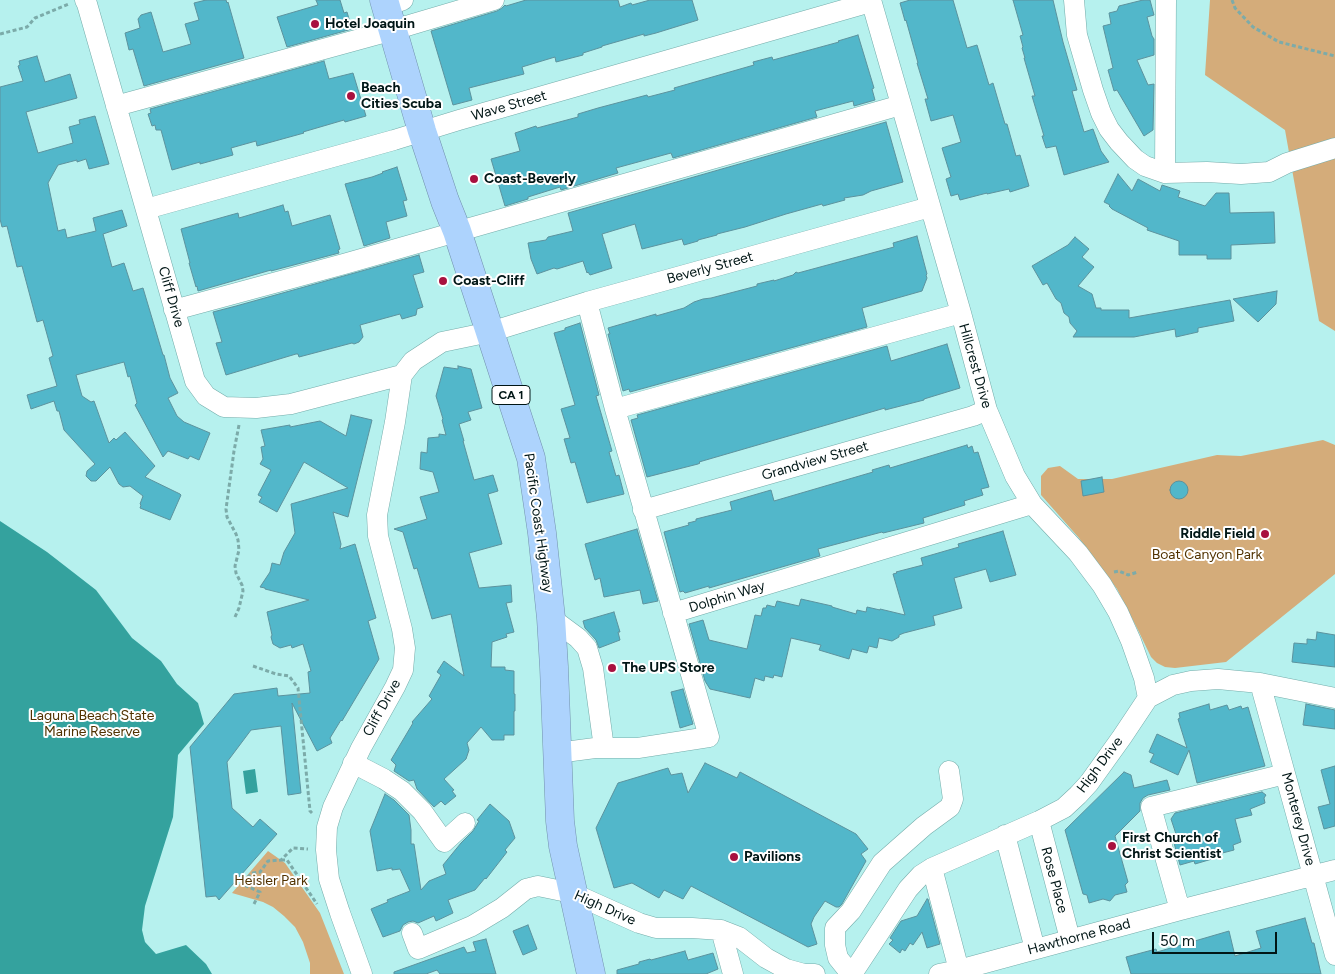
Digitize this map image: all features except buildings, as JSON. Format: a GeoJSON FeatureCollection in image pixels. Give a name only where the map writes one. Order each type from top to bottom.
{"type":"FeatureCollection","features":[{"type":"Feature","properties":{"kind":"highway","name":"Pacific Coast Highway"},"geometry":{"type":"LineString","coordinates":[[392,9],[422,131],[457,231],[531,458],[542,533],[551,618],[560,821],[572,893],[591,974]]}},
{"type":"Feature","properties":{"kind":"street"},"geometry":{"type":"LineString","coordinates":[[116,106],[392,9],[494,0]]}},
{"type":"Feature","properties":{"kind":"street"},"geometry":{"type":"LineString","coordinates":[[1074,0],[1077,35],[1101,112],[1109,129],[1119,142],[1135,159],[1145,166],[1165,173],[1207,172],[1242,174],[1269,172],[1287,163],[1335,148]]}},
{"type":"Feature","properties":{"kind":"street"},"geometry":{"type":"LineString","coordinates":[[1165,173],[1166,0]]}},
{"type":"Feature","properties":{"kind":"street","name":"Cliff Drive"},"geometry":{"type":"LineString","coordinates":[[92,1],[116,106],[174,310],[195,381],[206,396],[224,407],[256,408],[291,404],[402,375],[377,515],[378,536],[402,629],[405,648],[403,670],[353,763],[332,807],[326,850],[329,879],[362,974]]}},
{"type":"Feature","properties":{"kind":"street","name":"Hillcrest Drive"},"geometry":{"type":"LineString","coordinates":[[871,1],[987,410],[1015,476],[1032,504],[1078,553],[1102,585],[1118,612],[1132,641],[1144,678],[1148,698]]}},
{"type":"Feature","properties":{"kind":"street","name":"Wave Street"},"geometry":{"type":"LineString","coordinates":[[146,209],[871,1]]}},
{"type":"Feature","properties":{"kind":"street"},"geometry":{"type":"LineString","coordinates":[[174,310],[901,105]]}},
{"type":"Feature","properties":{"kind":"street","name":"Beverly Street"},"geometry":{"type":"LineString","coordinates":[[490,332],[586,302],[930,207]]}},
{"type":"Feature","properties":{"kind":"street","name":"Dolphin Way"},"geometry":{"type":"LineString","coordinates":[[586,302],[673,613],[1032,504]]}},
{"type":"Feature","properties":{"kind":"street"},"geometry":{"type":"LineString","coordinates":[[615,409],[961,313]]}},
{"type":"Feature","properties":{"kind":"street"},"geometry":{"type":"LineString","coordinates":[[402,375],[413,361],[442,342],[490,332]]}},
{"type":"Feature","properties":{"kind":"street","name":"Grandview Street"},"geometry":{"type":"LineString","coordinates":[[643,510],[973,416],[987,410]]}},
{"type":"Feature","properties":{"kind":"street"},"geometry":{"type":"LineString","coordinates":[[557,753],[595,748],[638,748],[709,736],[673,613]]}},
{"type":"Feature","properties":{"kind":"street"},"geometry":{"type":"LineString","coordinates":[[551,618],[578,638],[586,648],[593,668],[604,748]]}},
{"type":"Feature","properties":{"kind":"street","name":"High Drive"},"geometry":{"type":"LineString","coordinates":[[852,974],[908,889],[921,875],[932,868],[1064,808],[1089,783],[1148,698],[1173,685],[1191,681],[1218,680],[1260,683],[1335,698]]}},
{"type":"Feature","properties":{"kind":"street","name":"Monterey Drive"},"geometry":{"type":"LineString","coordinates":[[1260,683],[1335,955]]}},
{"type":"Feature","properties":{"kind":"street"},"geometry":{"type":"LineString","coordinates":[[353,763],[402,791],[422,811],[444,842],[465,823]]}},
{"type":"Feature","properties":{"kind":"street"},"geometry":{"type":"LineString","coordinates":[[852,974],[838,958],[835,945],[835,928],[850,911],[882,862],[924,826],[950,807],[953,799],[949,771]]}},
{"type":"Feature","properties":{"kind":"street"},"geometry":{"type":"LineString","coordinates":[[1180,910],[1151,807],[1285,774]]}},
{"type":"Feature","properties":{"kind":"street","name":"Rose Place"},"geometry":{"type":"LineString","coordinates":[[1038,821],[1070,939]]}},
{"type":"Feature","properties":{"kind":"street"},"geometry":{"type":"LineString","coordinates":[[1005,835],[1035,949]]}},
{"type":"Feature","properties":{"kind":"street"},"geometry":{"type":"LineString","coordinates":[[932,868],[959,972]]}},
{"type":"Feature","properties":{"kind":"street","name":"Hawthorne Road"},"geometry":{"type":"LineString","coordinates":[[938,974],[959,972],[1070,939],[1335,870]]}},
{"type":"Feature","properties":{"kind":"street","name":"High Drive"},"geometry":{"type":"LineString","coordinates":[[412,933],[418,949],[466,929],[483,920],[526,889],[538,886],[572,893],[639,923],[656,928],[721,930],[738,937],[766,958],[786,969],[804,974],[814,974]]}},
{"type":"Feature","properties":{"kind":"street"},"geometry":{"type":"LineString","coordinates":[[721,930],[733,974]]}},
{"type":"Feature","properties":{"kind":"path"},"geometry":{"type":"LineString","coordinates":[[1232,0],[1235,8],[1253,27],[1278,42],[1335,56]]}},
{"type":"Feature","properties":{"kind":"path"},"geometry":{"type":"LineString","coordinates":[[0,34],[27,27],[35,18],[64,6]]}},
{"type":"Feature","properties":{"kind":"path"},"geometry":{"type":"LineString","coordinates":[[235,617],[243,591],[235,566],[238,540],[226,517],[226,509],[234,451],[243,408]]}},
{"type":"Feature","properties":{"kind":"path"},"geometry":{"type":"LineString","coordinates":[[253,666],[276,674],[289,676],[298,688],[310,811],[328,827]]}},
{"type":"Feature","properties":{"kind":"path"},"geometry":{"type":"LineString","coordinates":[[281,860],[293,848],[326,850]]}},
{"type":"Feature","properties":{"kind":"path"},"geometry":{"type":"LineString","coordinates":[[254,904],[260,892],[244,885],[248,877],[253,873],[260,872],[268,861],[287,860],[320,908]]}},
{"type":"Feature","properties":{"kind":"green space"},"geometry":{"type":"Polygon","coordinates":[[[1210,0],[1335,0],[1335,331],[1319,321],[1285,130],[1205,75],[1210,0]]]}},
{"type":"Feature","properties":{"kind":"green space","name":"Boat Canyon Park"},"geometry":{"type":"Polygon","coordinates":[[[1323,440],[1335,445],[1335,574],[1226,662],[1175,668],[1165,667],[1157,663],[1151,657],[1117,589],[1079,538],[1041,495],[1041,476],[1048,468],[1060,466],[1078,479],[1112,479],[1217,455],[1241,456],[1323,440]]]}},
{"type":"Feature","properties":{"kind":"green space","name":"Heisler Park"},"geometry":{"type":"Polygon","coordinates":[[[268,851],[285,863],[320,913],[344,974],[310,974],[310,963],[303,942],[295,927],[273,907],[263,902],[232,893],[268,851]]]}},
{"type":"Feature","properties":{"kind":"water","name":"Laguna Beach State Marine Reserve"},"geometry":{"type":"Polygon","coordinates":[[[0,521],[47,552],[96,590],[132,638],[161,661],[177,684],[198,703],[204,724],[178,755],[173,817],[145,906],[142,930],[145,942],[156,954],[186,945],[206,964],[212,974],[0,974],[0,521]]]}},
{"type":"Feature","properties":{"kind":"water"},"geometry":{"type":"Polygon","coordinates":[[[255,769],[258,792],[246,794],[243,771],[255,769]]]}},
{"type":"Feature","properties":{"kind":"place","name":"Hotel Joaquin"},"geometry":{"type":"Point","coordinates":[315,24]}},
{"type":"Feature","properties":{"kind":"place","name":"Beach Cities Scuba"},"geometry":{"type":"Point","coordinates":[351,96]}},
{"type":"Feature","properties":{"kind":"place","name":"Coast-Beverly"},"geometry":{"type":"Point","coordinates":[474,179]}},
{"type":"Feature","properties":{"kind":"place","name":"Coast-Cliff"},"geometry":{"type":"Point","coordinates":[443,281]}},
{"type":"Feature","properties":{"kind":"place","name":"Riddle Field"},"geometry":{"type":"Point","coordinates":[1265,534]}},
{"type":"Feature","properties":{"kind":"place","name":"The UPS Store"},"geometry":{"type":"Point","coordinates":[612,668]}},
{"type":"Feature","properties":{"kind":"place","name":"First Church of Christ Scientist"},"geometry":{"type":"Point","coordinates":[1112,846]}},
{"type":"Feature","properties":{"kind":"place","name":"Pavilions"},"geometry":{"type":"Point","coordinates":[734,857]}}]}
